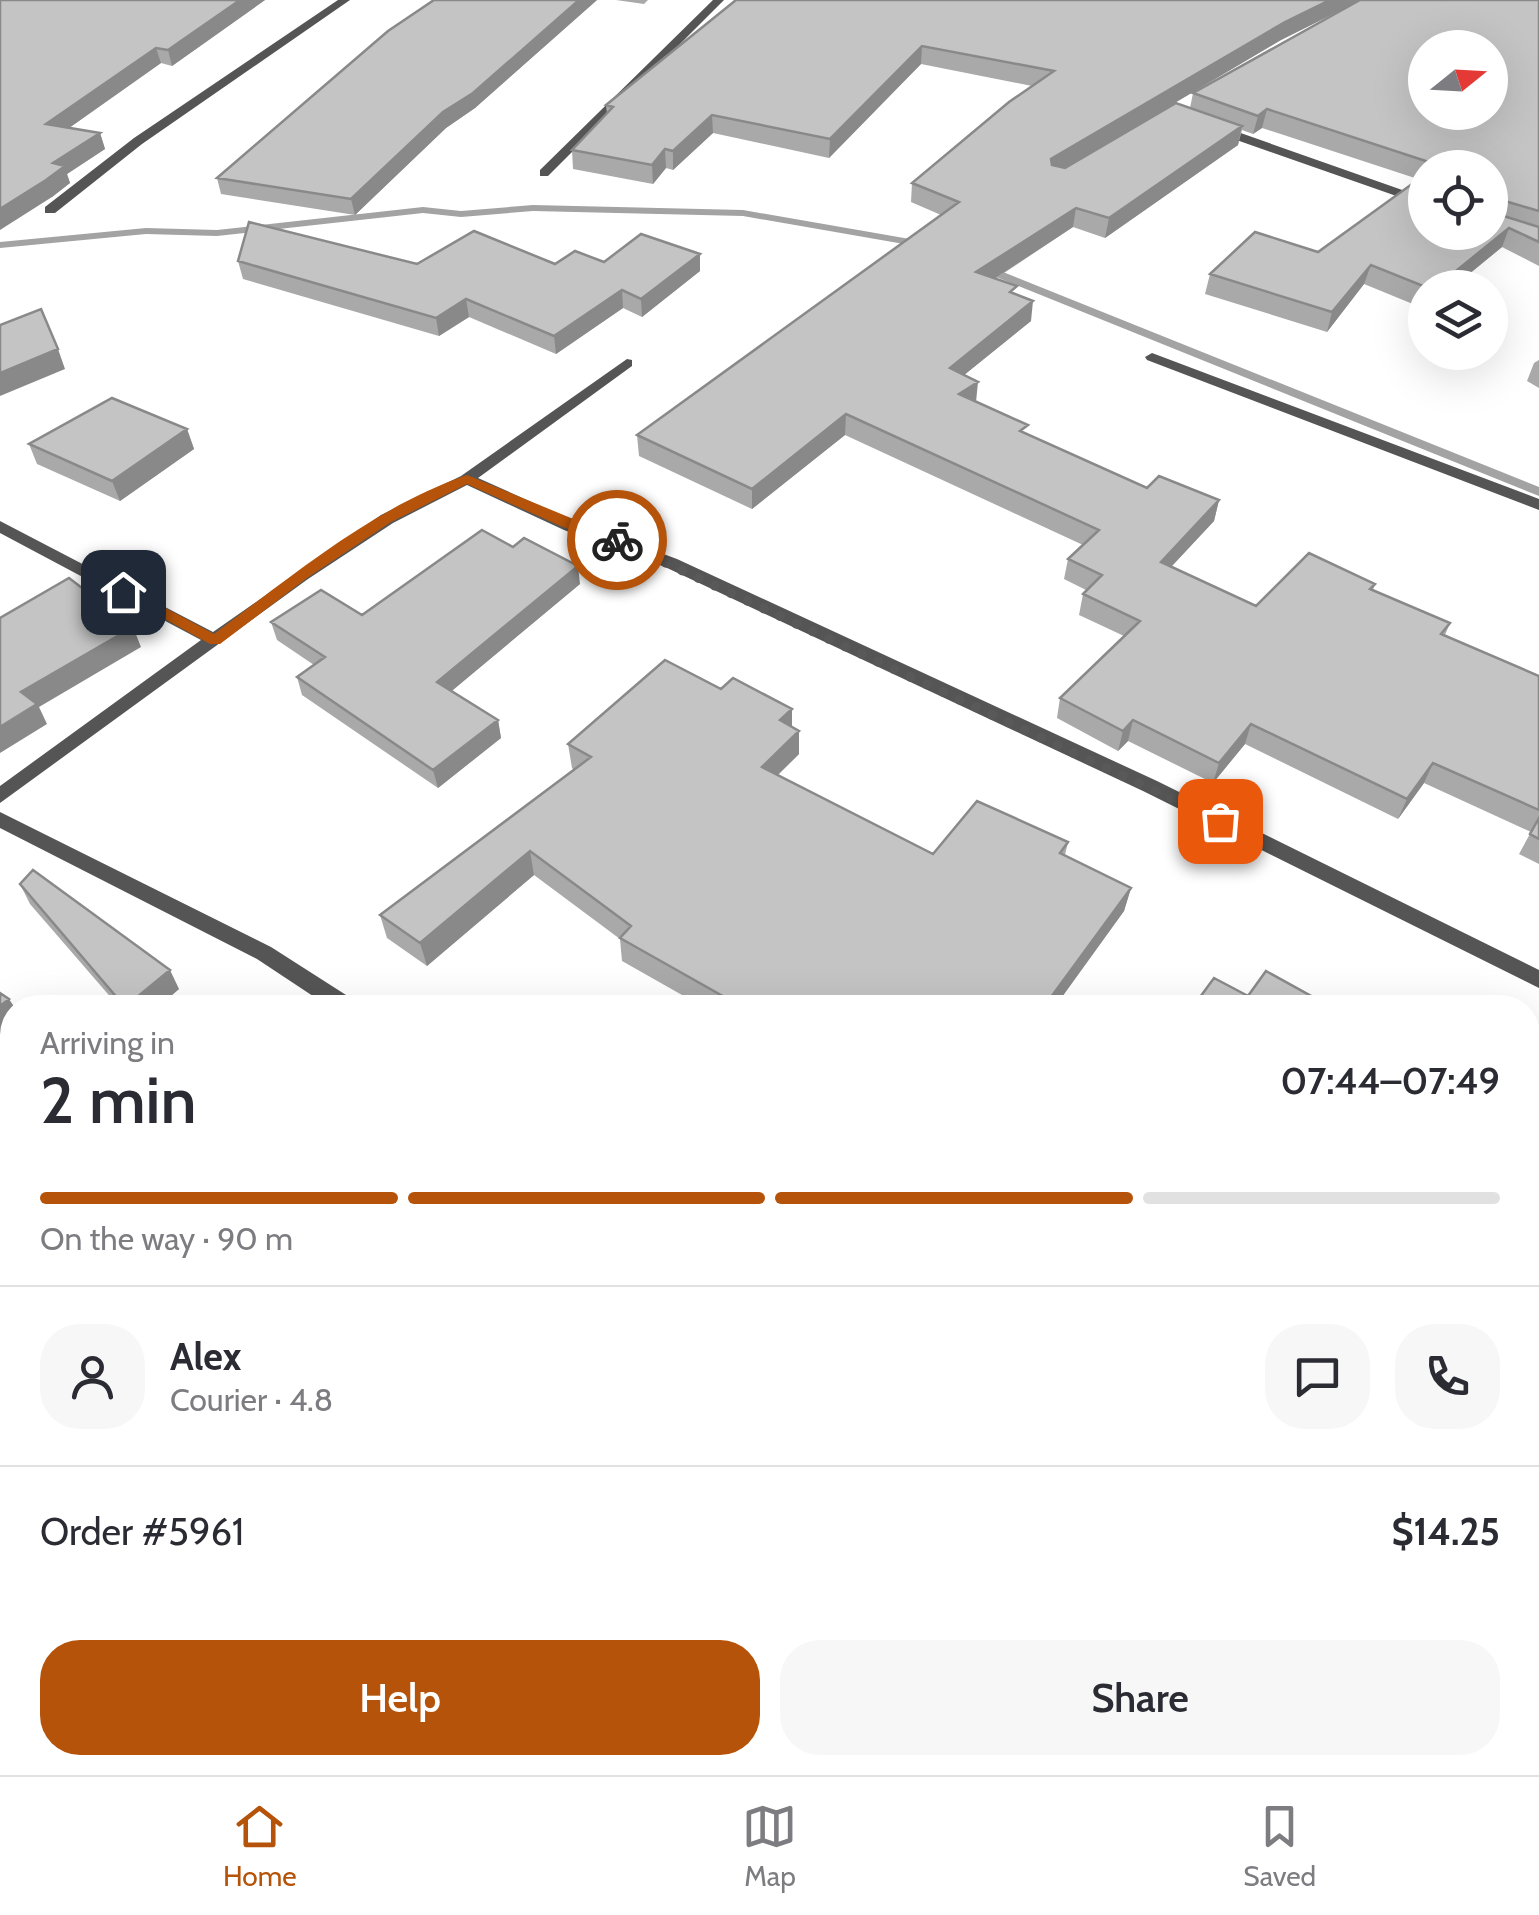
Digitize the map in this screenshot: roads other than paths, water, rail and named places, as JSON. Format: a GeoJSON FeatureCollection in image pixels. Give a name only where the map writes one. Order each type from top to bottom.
{"type":"FeatureCollection","features":[{"type":"Feature","properties":{"kind":"street"},"geometry":{"type":"LineString","coordinates":[[50,210],[138,140],[345,0]]}},
{"type":"Feature","properties":{"kind":"street"},"geometry":{"type":"LineString","coordinates":[[544,173],[719,0]]}},
{"type":"Feature","properties":{"kind":"street"},"geometry":{"type":"LineString","coordinates":[[1209,126],[1408,196]]}},
{"type":"Feature","properties":{"kind":"street"},"geometry":{"type":"LineString","coordinates":[[1152,357],[1539,506]]}},
{"type":"Feature","properties":{"kind":"street"},"geometry":{"type":"LineString","coordinates":[[0,796],[302,575],[386,519],[467,479],[628,363]]}},
{"type":"Feature","properties":{"kind":"street"},"geometry":{"type":"LineString","coordinates":[[467,479],[570,526],[671,563],[1150,786],[1539,980]]}},
{"type":"Feature","properties":{"kind":"street"},"geometry":{"type":"LineString","coordinates":[[0,526],[215,640]]}},
{"type":"Feature","properties":{"kind":"street"},"geometry":{"type":"LineString","coordinates":[[0,818],[264,953],[330,995]]}},
{"type":"Feature","properties":{"kind":"waterway"},"geometry":{"type":"LineString","coordinates":[[0,245],[146,231],[217,233],[423,210],[461,214],[533,208],[743,213],[927,245]]}},
{"type":"Feature","properties":{"kind":"waterway"},"geometry":{"type":"LineString","coordinates":[[978,266],[1539,492]]}}]}
